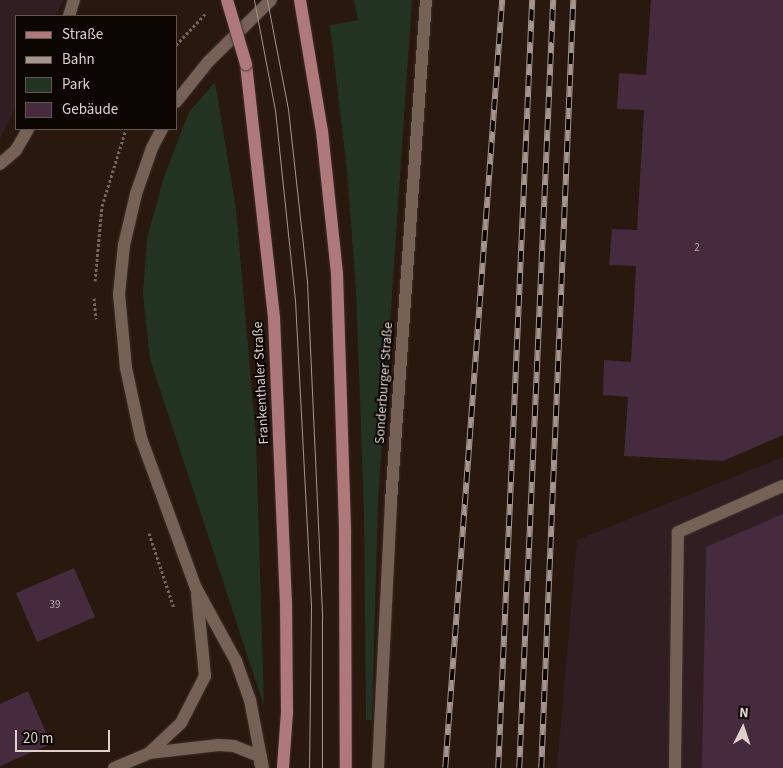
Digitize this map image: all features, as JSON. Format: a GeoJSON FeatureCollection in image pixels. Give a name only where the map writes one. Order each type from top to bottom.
{"type":"FeatureCollection","features":[{"type":"Feature","properties":{"kind":"main road","name":"Frankenthaler Straße"},"geometry":{"type":"LineString","coordinates":[[227,0],[246,64],[274,318],[286,601],[287,712],[283,768]]}},
{"type":"Feature","properties":{"kind":"main road"},"geometry":{"type":"LineString","coordinates":[[301,3],[322,131],[337,274],[345,534],[346,768]]}},
{"type":"Feature","properties":{"kind":"street"},"geometry":{"type":"LineString","coordinates":[[69,15],[74,0]]}},
{"type":"Feature","properties":{"kind":"street"},"geometry":{"type":"LineString","coordinates":[[178,100],[208,62],[271,0]]}},
{"type":"Feature","properties":{"kind":"street","name":"Sonderburger Straße"},"geometry":{"type":"LineString","coordinates":[[378,768],[391,502],[426,0]]}},
{"type":"Feature","properties":{"kind":"street"},"geometry":{"type":"LineString","coordinates":[[0,164],[16,150],[27,130]]}},
{"type":"Feature","properties":{"kind":"street"},"geometry":{"type":"LineString","coordinates":[[161,130],[152,148],[136,194],[124,245],[119,294],[120,330],[141,438],[196,588],[236,661],[250,700],[261,764]]}},
{"type":"Feature","properties":{"kind":"street"},"geometry":{"type":"LineString","coordinates":[[675,768],[678,532],[783,486]]}},
{"type":"Feature","properties":{"kind":"street"},"geometry":{"type":"LineString","coordinates":[[149,753],[180,723],[205,676],[205,657],[196,588]]}},
{"type":"Feature","properties":{"kind":"street"},"geometry":{"type":"LineString","coordinates":[[114,768],[149,753],[219,745],[234,746],[261,764]]}},
{"type":"Feature","properties":{"kind":"path"},"geometry":{"type":"LineString","coordinates":[[178,42],[208,11]]}},
{"type":"Feature","properties":{"kind":"shaded area"},"geometry":{"type":"Polygon","coordinates":[[[0,0],[63,0],[56,15],[15,15],[15,109],[0,139],[0,0]]]}},
{"type":"Feature","properties":{"kind":"shaded area"},"geometry":{"type":"Polygon","coordinates":[[[783,457],[783,768],[557,768],[577,540],[783,457]]]}},
{"type":"Feature","properties":{"kind":"green space"},"geometry":{"type":"Polygon","coordinates":[[[354,0],[412,0],[378,500],[372,720],[366,720],[364,515],[356,289],[347,171],[330,25],[358,20],[354,0]]]}},
{"type":"Feature","properties":{"kind":"green space"},"geometry":{"type":"Polygon","coordinates":[[[215,82],[236,209],[256,438],[264,706],[150,359],[143,294],[147,239],[164,177],[189,112],[215,82]]]}},
{"type":"Feature","properties":{"kind":"building"},"geometry":{"type":"Polygon","coordinates":[[[651,0],[783,0],[783,435],[723,461],[624,456],[628,397],[603,395],[604,360],[631,362],[636,266],[609,265],[612,229],[637,230],[644,110],[617,109],[619,73],[646,75],[651,0]]]}},
{"type":"Feature","properties":{"kind":"building"},"geometry":{"type":"Polygon","coordinates":[[[783,514],[783,768],[702,768],[706,547],[783,514]]]}},
{"type":"Feature","properties":{"kind":"building"},"geometry":{"type":"Polygon","coordinates":[[[74,568],[95,617],[37,642],[16,593],[74,568]]]}},
{"type":"Feature","properties":{"kind":"building"},"geometry":{"type":"Polygon","coordinates":[[[28,691],[51,744],[0,766],[0,704],[28,691]]]}},
{"type":"Feature","properties":{"kind":"tram line"},"geometry":{"type":"LineString","coordinates":[[254,0],[275,110],[295,300],[311,607],[309,768]]}},
{"type":"Feature","properties":{"kind":"tram line"},"geometry":{"type":"LineString","coordinates":[[267,0],[288,109],[307,282],[322,617],[322,768]]}},
{"type":"Feature","properties":{"kind":"railway"},"geometry":{"type":"LineString","coordinates":[[445,768],[502,0]]}},
{"type":"Feature","properties":{"kind":"railway"},"geometry":{"type":"LineString","coordinates":[[498,768],[532,0]]}},
{"type":"Feature","properties":{"kind":"railway"},"geometry":{"type":"LineString","coordinates":[[519,768],[553,0]]}},
{"type":"Feature","properties":{"kind":"railway"},"geometry":{"type":"LineString","coordinates":[[541,768],[573,0]]}}]}
